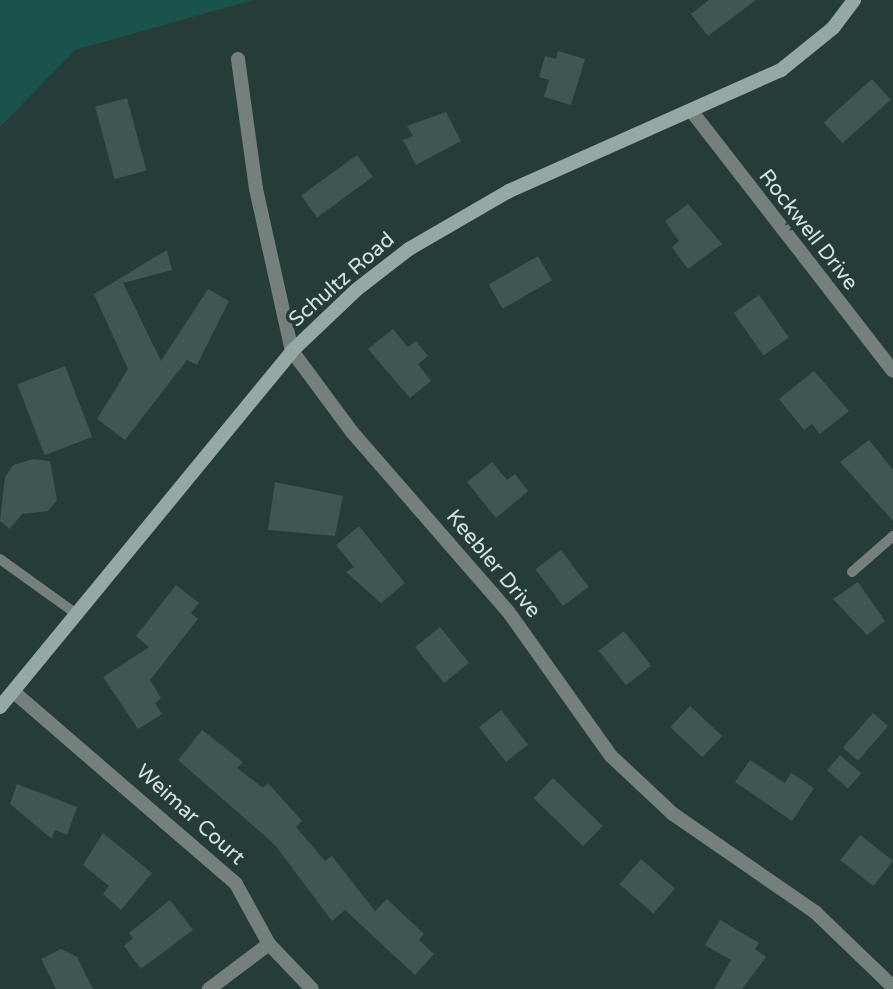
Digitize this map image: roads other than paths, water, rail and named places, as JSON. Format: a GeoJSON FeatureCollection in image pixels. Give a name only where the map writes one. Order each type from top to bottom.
{"type":"FeatureCollection","features":[{"type":"Feature","properties":{"kind":"street","name":"Schultz Road"},"geometry":{"type":"LineString","coordinates":[[0,707],[15,693],[292,351],[356,290],[460,218],[693,113],[781,70],[833,27],[854,0]]}},
{"type":"Feature","properties":{"kind":"street","name":"Keebler Drive"},"geometry":{"type":"LineString","coordinates":[[238,59],[256,189],[292,351],[352,432],[510,614],[611,756],[673,814],[815,912],[893,987]]}},
{"type":"Feature","properties":{"kind":"street","name":"Rockwell Drive"},"geometry":{"type":"LineString","coordinates":[[693,113],[893,371]]}},
{"type":"Feature","properties":{"kind":"street","name":"Weimar Court"},"geometry":{"type":"LineString","coordinates":[[15,693],[236,884],[270,944],[312,989]]}},
{"type":"Feature","properties":{"kind":"street"},"geometry":{"type":"LineString","coordinates":[[209,989],[270,944]]}},
{"type":"Feature","properties":{"kind":"lane"},"geometry":{"type":"LineString","coordinates":[[852,572],[893,536]]}},
{"type":"Feature","properties":{"kind":"lane"},"geometry":{"type":"LineString","coordinates":[[0,559],[78,615]]}}]}
